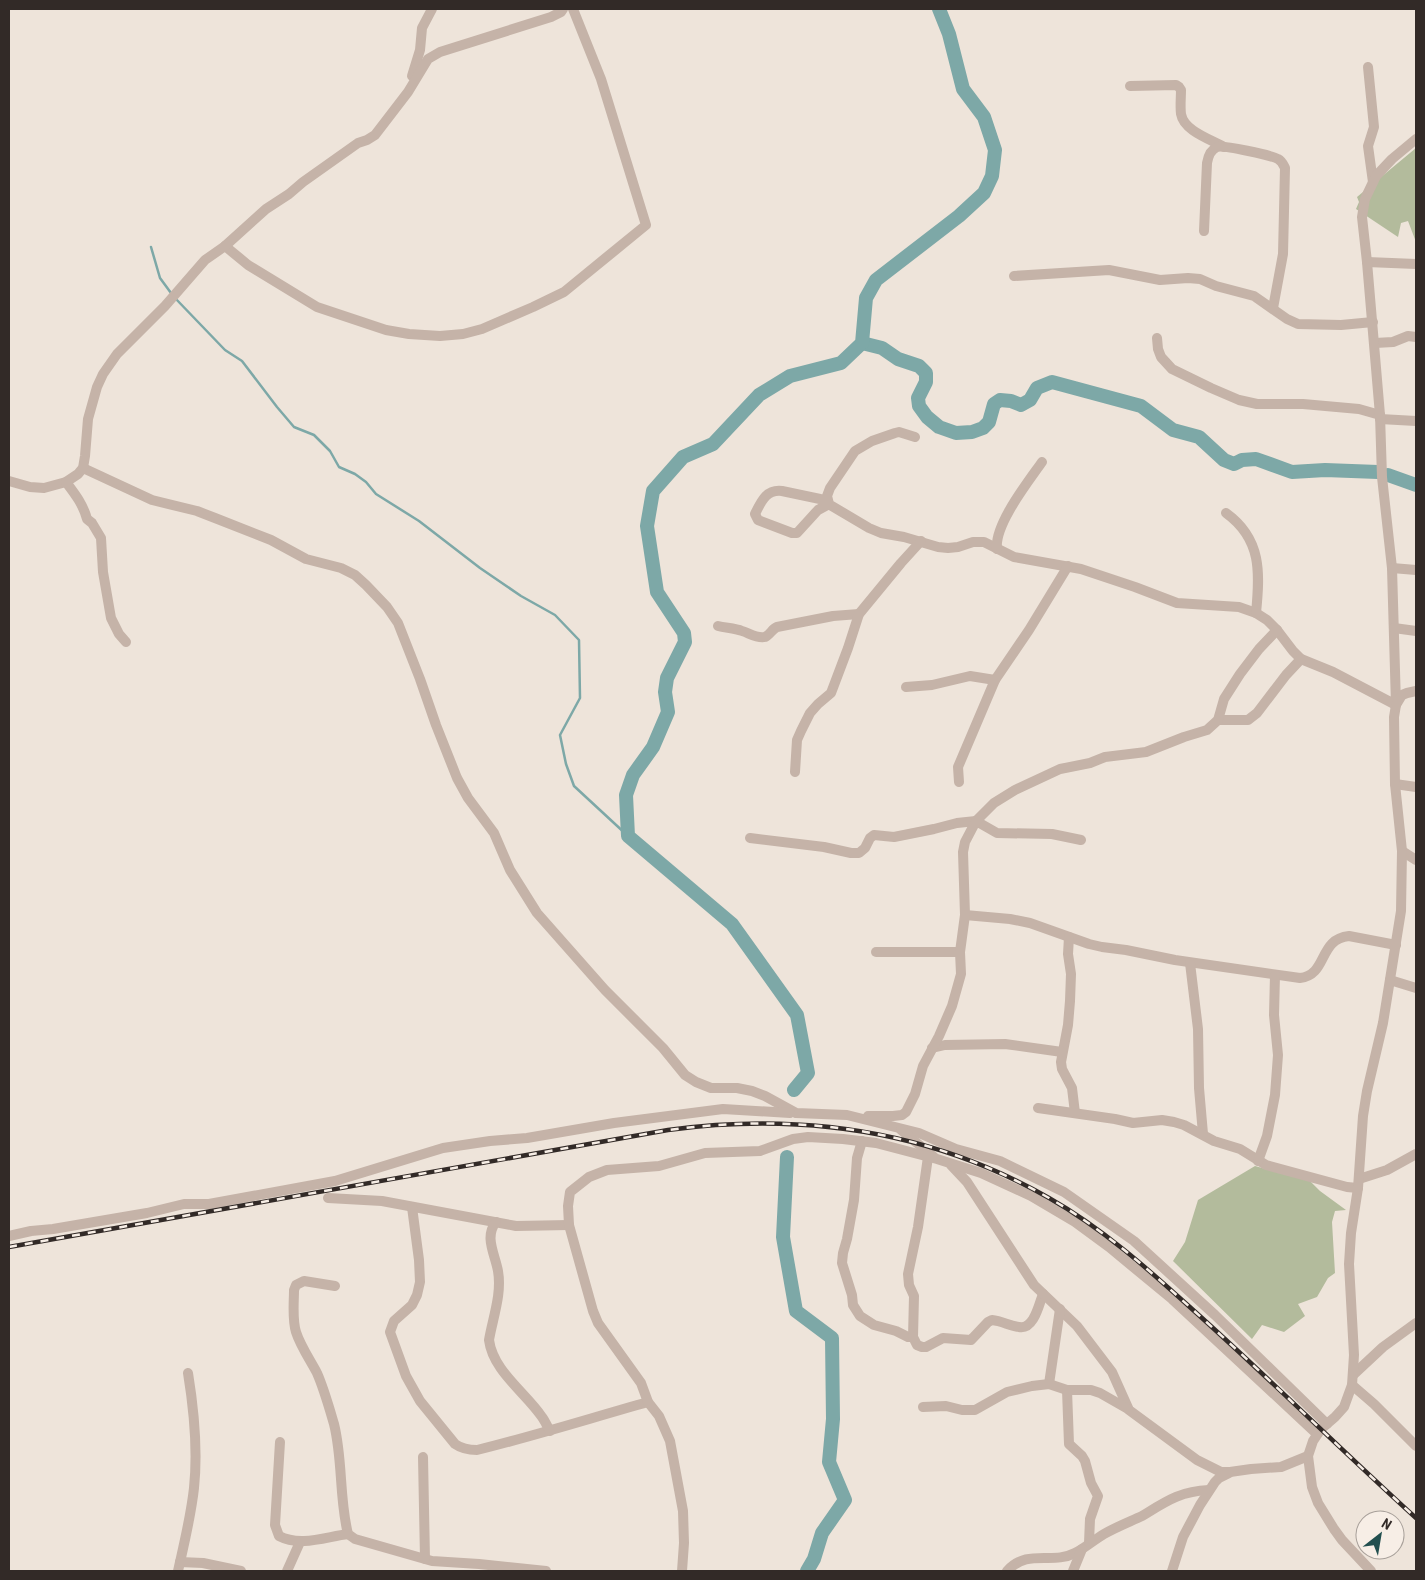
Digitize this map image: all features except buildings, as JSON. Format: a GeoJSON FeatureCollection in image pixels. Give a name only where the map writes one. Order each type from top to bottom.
{"type":"FeatureCollection","features":[{"type":"Feature","properties":{"kind":"street"},"geometry":{"type":"LineString","coordinates":[[402,100],[416,65],[422,28],[432,9]]}},
{"type":"Feature","properties":{"kind":"street"},"geometry":{"type":"LineString","coordinates":[[9,482],[44,488],[66,482],[78,474],[82,468],[85,456],[88,420],[97,387],[117,354],[184,286],[205,260],[225,246],[266,209],[358,143],[375,135],[402,100],[424,64],[432,55],[552,17],[563,9]]}},
{"type":"Feature","properties":{"kind":"street"},"geometry":{"type":"LineString","coordinates":[[225,246],[248,265],[317,307],[386,330],[409,334],[440,336],[463,334],[482,329],[564,292],[646,225],[601,79],[573,9]]}},
{"type":"Feature","properties":{"kind":"street"},"geometry":{"type":"LineString","coordinates":[[1368,67],[1374,127],[1368,146],[1373,182]]}},
{"type":"Feature","properties":{"kind":"street"},"geometry":{"type":"LineString","coordinates":[[1130,86],[1179,87],[1181,90],[1183,120],[1194,131],[1224,147]]}},
{"type":"Feature","properties":{"kind":"street"},"geometry":{"type":"LineString","coordinates":[[1371,1571],[1338,1534],[1318,1503],[1312,1486],[1308,1456],[1317,1434],[1344,1407],[1352,1380],[1354,1355],[1349,1264],[1363,1116],[1383,1022],[1401,911],[1402,851],[1395,784],[1394,717],[1396,705],[1392,568],[1382,477],[1373,322],[1362,217],[1365,199],[1373,182],[1392,159],[1416,139]]}},
{"type":"Feature","properties":{"kind":"street"},"geometry":{"type":"LineString","coordinates":[[1204,231],[1208,158],[1214,149],[1224,147],[1275,158],[1283,163],[1285,168],[1283,254],[1273,308]]}},
{"type":"Feature","properties":{"kind":"street"},"geometry":{"type":"LineString","coordinates":[[1367,262],[1416,264]]}},
{"type":"Feature","properties":{"kind":"street"},"geometry":{"type":"LineString","coordinates":[[1014,276],[1109,270],[1160,280],[1200,279],[1216,286],[1254,296],[1292,322],[1304,325],[1341,325],[1373,322]]}},
{"type":"Feature","properties":{"kind":"street"},"geometry":{"type":"LineString","coordinates":[[1374,344],[1393,342],[1408,336],[1416,337]]}},
{"type":"Feature","properties":{"kind":"street"},"geometry":{"type":"LineString","coordinates":[[1157,338],[1161,357],[1172,368],[1240,400],[1257,404],[1303,404],[1359,409],[1380,417],[1416,421]]}},
{"type":"Feature","properties":{"kind":"street"},"geometry":{"type":"LineString","coordinates":[[829,504],[830,488],[855,451],[872,441],[899,432],[915,437]]}},
{"type":"Feature","properties":{"kind":"street"},"geometry":{"type":"LineString","coordinates":[[997,549],[997,538],[1010,510],[1042,462]]}},
{"type":"Feature","properties":{"kind":"street"},"geometry":{"type":"LineString","coordinates":[[82,468],[152,500],[197,511],[271,540],[306,559],[341,568],[355,575],[387,607],[398,623],[457,778],[468,798],[494,833],[510,870],[537,913],[605,990],[664,1048],[685,1075],[711,1088],[736,1088],[765,1096],[796,1113]]}},
{"type":"Feature","properties":{"kind":"street"},"geometry":{"type":"LineString","coordinates":[[66,482],[84,508],[87,519],[92,523],[101,538],[101,558],[111,618],[118,634],[126,642]]}},
{"type":"Feature","properties":{"kind":"street"},"geometry":{"type":"LineString","coordinates":[[829,504],[818,510],[797,533],[784,530],[756,518],[756,514],[765,496],[777,490],[814,498],[829,504],[869,528],[882,533],[948,548],[979,541],[984,542],[1014,556],[1068,566],[1110,578],[1177,603],[1240,607],[1256,613],[1267,620],[1301,659],[1340,676],[1396,705]]}},
{"type":"Feature","properties":{"kind":"street"},"geometry":{"type":"LineString","coordinates":[[1226,513],[1238,524],[1254,547],[1258,566],[1256,613]]}},
{"type":"Feature","properties":{"kind":"street"},"geometry":{"type":"LineString","coordinates":[[795,772],[797,740],[810,713],[831,693],[859,614],[901,562],[921,541]]}},
{"type":"Feature","properties":{"kind":"street"},"geometry":{"type":"LineString","coordinates":[[959,782],[958,767],[995,680],[1029,630],[1068,566]]}},
{"type":"Feature","properties":{"kind":"street"},"geometry":{"type":"LineString","coordinates":[[1392,568],[1416,570]]}},
{"type":"Feature","properties":{"kind":"street"},"geometry":{"type":"LineString","coordinates":[[718,626],[764,637],[777,627],[833,616],[859,614]]}},
{"type":"Feature","properties":{"kind":"street"},"geometry":{"type":"LineString","coordinates":[[1394,628],[1416,631]]}},
{"type":"Feature","properties":{"kind":"street"},"geometry":{"type":"LineString","coordinates":[[9,1236],[147,1213],[184,1204],[209,1204],[328,1182],[443,1148],[527,1138],[614,1123],[723,1109],[846,1115],[902,1115],[906,1112],[916,1094],[923,1066],[952,1006],[958,987],[961,974],[960,952],[964,915],[963,852],[965,842],[976,821],[999,799],[1053,772],[1106,757],[1127,756],[1146,752],[1208,730],[1218,720],[1224,699],[1259,649],[1277,630]]}},
{"type":"Feature","properties":{"kind":"street"},"geometry":{"type":"LineString","coordinates":[[1218,720],[1248,720],[1257,713],[1286,675],[1301,659]]}},
{"type":"Feature","properties":{"kind":"street"},"geometry":{"type":"LineString","coordinates":[[906,687],[932,685],[970,676],[995,680]]}},
{"type":"Feature","properties":{"kind":"street"},"geometry":{"type":"LineString","coordinates":[[1396,705],[1402,695],[1416,692]]}},
{"type":"Feature","properties":{"kind":"street"},"geometry":{"type":"LineString","coordinates":[[1395,784],[1416,787]]}},
{"type":"Feature","properties":{"kind":"street"},"geometry":{"type":"LineString","coordinates":[[750,838],[860,853],[866,848],[870,838],[874,835],[894,837],[957,823],[976,821],[997,833],[1052,834],[1081,840]]}},
{"type":"Feature","properties":{"kind":"street"},"geometry":{"type":"LineString","coordinates":[[1402,851],[1416,860]]}},
{"type":"Feature","properties":{"kind":"street"},"geometry":{"type":"LineString","coordinates":[[964,915],[1010,919],[1030,923],[1102,947],[1190,963],[1300,978],[1310,975],[1318,967],[1333,941],[1341,937],[1349,936],[1396,945]]}},
{"type":"Feature","properties":{"kind":"street"},"geometry":{"type":"LineString","coordinates":[[1069,937],[1070,1001],[1068,1025],[1061,1062],[1062,1069],[1072,1088],[1075,1113]]}},
{"type":"Feature","properties":{"kind":"street"},"geometry":{"type":"LineString","coordinates":[[876,952],[960,952]]}},
{"type":"Feature","properties":{"kind":"street"},"geometry":{"type":"LineString","coordinates":[[1190,963],[1198,1029],[1199,1088],[1203,1134]]}},
{"type":"Feature","properties":{"kind":"street"},"geometry":{"type":"LineString","coordinates":[[1258,1161],[1267,1136],[1275,1095],[1278,1055],[1274,1015],[1275,975]]}},
{"type":"Feature","properties":{"kind":"street"},"geometry":{"type":"LineString","coordinates":[[1390,980],[1416,988]]}},
{"type":"Feature","properties":{"kind":"street"},"geometry":{"type":"LineString","coordinates":[[932,1048],[945,1045],[1005,1044],[1062,1052]]}},
{"type":"Feature","properties":{"kind":"street"},"geometry":{"type":"LineString","coordinates":[[1038,1108],[1132,1123],[1162,1120],[1174,1122],[1203,1134],[1214,1141],[1240,1149],[1258,1161],[1276,1168],[1358,1184],[1416,1154]]}},
{"type":"Feature","properties":{"kind":"street"},"geometry":{"type":"LineString","coordinates":[[846,1115],[919,1133],[956,1149],[1000,1161],[1077,1200],[1134,1241],[1215,1315],[1327,1424]]}},
{"type":"Feature","properties":{"kind":"street"},"geometry":{"type":"LineString","coordinates":[[897,1128],[933,1158]]}},
{"type":"Feature","properties":{"kind":"street"},"geometry":{"type":"LineString","coordinates":[[682,1571],[684,1543],[681,1496],[670,1441],[659,1416],[648,1402],[641,1383],[598,1323],[569,1225],[568,1206],[570,1192],[589,1177],[607,1170],[659,1166],[705,1153],[760,1151],[793,1139],[821,1138],[862,1141],[891,1147],[948,1162],[981,1174],[1031,1196],[1075,1222],[1109,1246],[1172,1299],[1317,1434]]}},
{"type":"Feature","properties":{"kind":"street"},"geometry":{"type":"LineString","coordinates":[[862,1141],[857,1158],[854,1200],[847,1239],[842,1254],[842,1263],[852,1295],[853,1305],[860,1316],[874,1325],[913,1338]]}},
{"type":"Feature","properties":{"kind":"street"},"geometry":{"type":"LineString","coordinates":[[933,1158],[908,1274],[914,1296],[913,1338],[918,1345],[926,1347],[943,1338],[971,1340],[992,1320],[1024,1328],[1033,1320],[1043,1294]]}},
{"type":"Feature","properties":{"kind":"street"},"geometry":{"type":"LineString","coordinates":[[948,1162],[958,1170],[967,1182],[1034,1285],[1083,1334],[1112,1372],[1129,1410]]}},
{"type":"Feature","properties":{"kind":"street"},"geometry":{"type":"LineString","coordinates":[[328,1198],[382,1201],[516,1226],[569,1225]]}},
{"type":"Feature","properties":{"kind":"street"},"geometry":{"type":"LineString","coordinates":[[412,1207],[420,1282],[412,1305],[394,1321],[390,1332],[406,1376],[420,1401],[455,1444],[460,1448],[477,1450],[648,1402]]}},
{"type":"Feature","properties":{"kind":"street"},"geometry":{"type":"LineString","coordinates":[[496,1222],[490,1233],[490,1241],[500,1283],[489,1340],[490,1348],[509,1379],[542,1418],[550,1431]]}},
{"type":"Feature","properties":{"kind":"street"},"geometry":{"type":"LineString","coordinates":[[335,1286],[304,1281],[296,1285],[294,1290],[294,1321],[296,1332],[318,1376],[334,1425],[348,1534]]}},
{"type":"Feature","properties":{"kind":"street"},"geometry":{"type":"LineString","coordinates":[[1049,1384],[1060,1309]]}},
{"type":"Feature","properties":{"kind":"street"},"geometry":{"type":"LineString","coordinates":[[1352,1380],[1383,1347],[1416,1323]]}},
{"type":"Feature","properties":{"kind":"street"},"geometry":{"type":"LineString","coordinates":[[188,1373],[194,1421],[195,1459],[192,1496],[179,1566],[202,1564],[240,1571]]}},
{"type":"Feature","properties":{"kind":"street"},"geometry":{"type":"LineString","coordinates":[[1352,1380],[1416,1446]]}},
{"type":"Feature","properties":{"kind":"street"},"geometry":{"type":"LineString","coordinates":[[924,1407],[946,1406],[962,1410],[975,1410],[1007,1392],[1049,1384],[1066,1390],[1090,1390],[1110,1398],[1204,1465],[1221,1472],[1281,1467],[1308,1456]]}},
{"type":"Feature","properties":{"kind":"street"},"geometry":{"type":"LineString","coordinates":[[1066,1390],[1069,1444],[1082,1456],[1091,1483],[1098,1496],[1090,1519],[1086,1546],[1073,1571]]}},
{"type":"Feature","properties":{"kind":"street"},"geometry":{"type":"LineString","coordinates":[[280,1442],[275,1525],[279,1536],[287,1540],[300,1542],[348,1534],[355,1539],[432,1561],[546,1571]]}},
{"type":"Feature","properties":{"kind":"street"},"geometry":{"type":"LineString","coordinates":[[423,1457],[425,1558]]}},
{"type":"Feature","properties":{"kind":"street"},"geometry":{"type":"LineString","coordinates":[[1172,1571],[1184,1537],[1208,1490],[1219,1478],[1230,1472]]}},
{"type":"Feature","properties":{"kind":"street"},"geometry":{"type":"LineString","coordinates":[[1007,1571],[1016,1563],[1029,1558],[1066,1557],[1177,1496],[1208,1490]]}},
{"type":"Feature","properties":{"kind":"street"},"geometry":{"type":"LineString","coordinates":[[287,1571],[300,1542]]}},
{"type":"Feature","properties":{"kind":"green space"},"geometry":{"type":"Polygon","coordinates":[[[1416,148],[1416,242],[1408,221],[1401,223],[1398,237],[1356,209],[1359,202],[1357,197],[1416,148]]]}},
{"type":"Feature","properties":{"kind":"green space"},"geometry":{"type":"Polygon","coordinates":[[[1255,1166],[1310,1181],[1320,1191],[1346,1210],[1335,1211],[1332,1222],[1335,1273],[1328,1278],[1317,1297],[1298,1304],[1305,1316],[1284,1332],[1262,1325],[1252,1339],[1173,1261],[1185,1242],[1198,1200],[1255,1166]]]}},
{"type":"Feature","properties":{"kind":"waterway"},"geometry":{"type":"LineString","coordinates":[[794,1090],[808,1073],[797,1015],[732,924],[628,836],[626,795],[633,775],[653,747],[668,712],[665,692],[667,678],[685,642],[684,633],[657,592],[647,526],[653,491],[683,457],[713,444],[759,395],[790,376],[841,363],[862,343],[866,298],[876,280],[959,216],[984,193],[992,176],[995,150],[984,117],[963,89],[949,34],[939,9]]}},
{"type":"Feature","properties":{"kind":"waterway"},"geometry":{"type":"LineString","coordinates":[[151,247],[160,278],[171,293]]}},
{"type":"Feature","properties":{"kind":"waterway"},"geometry":{"type":"LineString","coordinates":[[175,298],[225,350],[242,361],[294,427],[314,435],[330,451],[339,467],[355,474],[366,482],[376,494],[419,521],[480,568],[521,596],[555,615],[579,640],[580,698],[560,735],[566,764],[574,786],[628,836]]}},
{"type":"Feature","properties":{"kind":"waterway"},"geometry":{"type":"LineString","coordinates":[[862,343],[882,348],[898,359],[919,366],[926,373],[926,382],[918,398],[919,406],[927,417],[939,427],[956,433],[972,432],[983,428],[989,422],[994,404],[1000,400],[1011,401],[1021,405],[1030,400],[1037,388],[1052,382],[1141,406],[1173,430],[1199,437],[1224,460],[1234,464],[1242,460],[1256,459],[1292,472],[1325,470],[1378,472]]}},
{"type":"Feature","properties":{"kind":"waterway"},"geometry":{"type":"LineString","coordinates":[[1388,475],[1416,485]]}},
{"type":"Feature","properties":{"kind":"waterway"},"geometry":{"type":"LineString","coordinates":[[787,1157],[783,1237],[796,1311],[832,1338],[833,1419],[829,1462],[845,1500],[822,1533],[814,1559],[807,1571]]}},
{"type":"Feature","properties":{"kind":"railway"},"geometry":{"type":"LineString","coordinates":[[9,1247],[668,1130],[768,1123],[864,1132],[912,1142],[958,1156],[1004,1175],[1049,1198],[1088,1222],[1175,1294],[1416,1518]]}}]}
